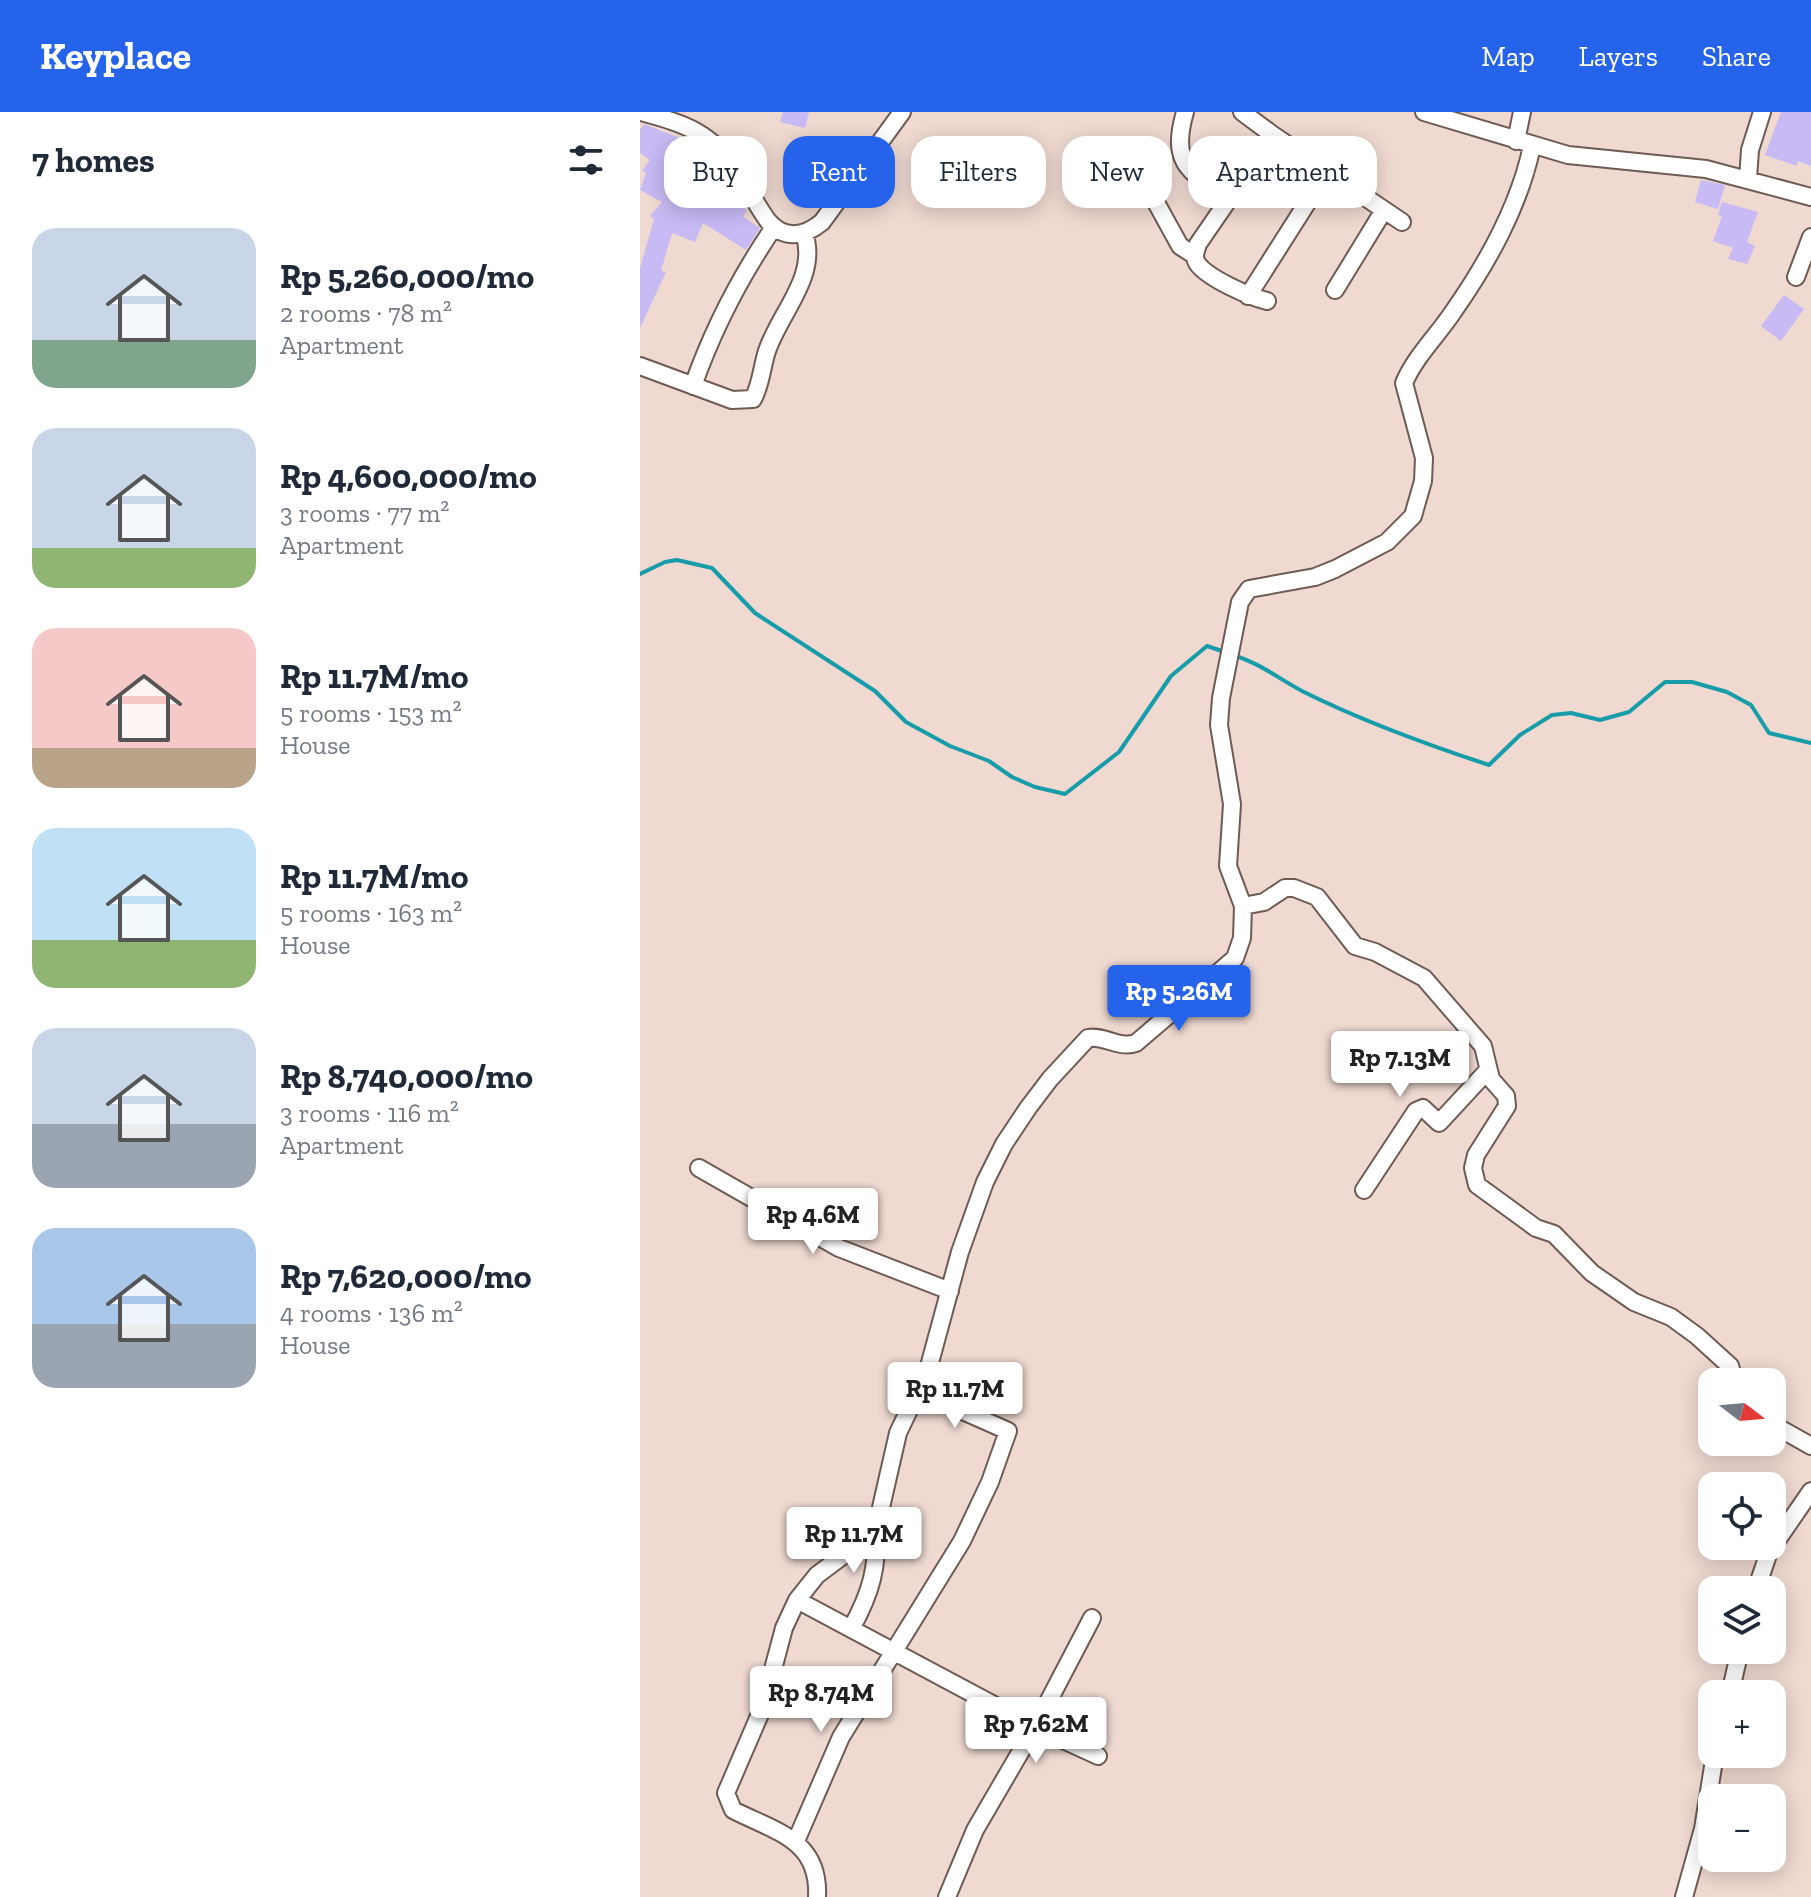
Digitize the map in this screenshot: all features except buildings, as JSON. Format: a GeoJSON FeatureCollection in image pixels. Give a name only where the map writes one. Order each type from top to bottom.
{"type":"FeatureCollection","features":[{"type":"Feature","properties":{"kind":"street"},"geometry":{"type":"LineString","coordinates":[[641,112],[685,118],[721,149],[774,227],[792,235],[816,227],[830,213],[902,112]]}},
{"type":"Feature","properties":{"kind":"street"},"geometry":{"type":"LineString","coordinates":[[1185,112],[1178,141],[1182,160],[1188,166]]}},
{"type":"Feature","properties":{"kind":"street"},"geometry":{"type":"LineString","coordinates":[[1242,112],[1273,135]]}},
{"type":"Feature","properties":{"kind":"street"},"geometry":{"type":"LineString","coordinates":[[1424,112],[1524,144],[1580,158],[1706,169],[1811,197]]}},
{"type":"Feature","properties":{"kind":"street"},"geometry":{"type":"LineString","coordinates":[[851,1629],[872,1584],[877,1556],[877,1525],[898,1433],[920,1392],[968,1225],[1004,1144],[1050,1079],[1088,1038],[1121,1045],[1136,1043],[1235,958],[1242,938],[1243,906],[1228,866],[1232,804],[1219,725],[1221,698],[1240,602],[1249,589],[1315,577],[1366,555],[1395,536],[1413,516],[1423,481],[1424,458],[1404,383],[1493,248],[1518,196],[1524,144],[1522,112]]}},
{"type":"Feature","properties":{"kind":"street"},"geometry":{"type":"LineString","coordinates":[[1748,179],[1750,150],[1762,112]]}},
{"type":"Feature","properties":{"kind":"street"},"geometry":{"type":"LineString","coordinates":[[1377,205],[1402,222]]}},
{"type":"Feature","properties":{"kind":"street"},"geometry":{"type":"LineString","coordinates":[[1159,208],[1180,246],[1194,255],[1198,265],[1248,296],[1267,301]]}},
{"type":"Feature","properties":{"kind":"street"},"geometry":{"type":"LineString","coordinates":[[1194,255],[1223,208]]}},
{"type":"Feature","properties":{"kind":"street"},"geometry":{"type":"LineString","coordinates":[[1248,296],[1304,208]]}},
{"type":"Feature","properties":{"kind":"street"},"geometry":{"type":"LineString","coordinates":[[1335,290],[1384,210]]}},
{"type":"Feature","properties":{"kind":"street"},"geometry":{"type":"LineString","coordinates":[[693,386],[730,298],[774,227]]}},
{"type":"Feature","properties":{"kind":"street"},"geometry":{"type":"LineString","coordinates":[[640,366],[732,400],[746,401],[755,396],[768,350],[806,270],[808,245],[804,233]]}},
{"type":"Feature","properties":{"kind":"street"},"geometry":{"type":"LineString","coordinates":[[1796,277],[1811,237]]}},
{"type":"Feature","properties":{"kind":"street"},"geometry":{"type":"LineString","coordinates":[[1243,906],[1264,902],[1285,888],[1294,888],[1317,897],[1355,946],[1375,952],[1424,978],[1483,1046],[1488,1070],[1506,1096],[1507,1106],[1476,1155],[1473,1168],[1477,1185],[1536,1228],[1554,1234],[1592,1273],[1634,1302],[1671,1317],[1697,1336],[1731,1368]]}},
{"type":"Feature","properties":{"kind":"street"},"geometry":{"type":"LineString","coordinates":[[1364,1190],[1416,1111],[1423,1108],[1439,1123],[1488,1070]]}},
{"type":"Feature","properties":{"kind":"street"},"geometry":{"type":"LineString","coordinates":[[699,1168],[852,1254],[950,1291]]}},
{"type":"Feature","properties":{"kind":"street"},"geometry":{"type":"LineString","coordinates":[[796,1841],[841,1737],[962,1541],[990,1482],[1008,1431],[920,1392]]}},
{"type":"Feature","properties":{"kind":"street"},"geometry":{"type":"LineString","coordinates":[[1786,1432],[1811,1446]]}},
{"type":"Feature","properties":{"kind":"street"},"geometry":{"type":"LineString","coordinates":[[1761,1576],[1769,1552],[1811,1491]]}},
{"type":"Feature","properties":{"kind":"street"},"geometry":{"type":"LineString","coordinates":[[817,1897],[818,1880],[807,1852],[796,1841],[733,1810],[726,1793],[763,1707],[784,1628],[797,1600],[817,1575],[872,1534],[877,1525]]}},
{"type":"Feature","properties":{"kind":"street"},"geometry":{"type":"LineString","coordinates":[[797,1600],[1035,1727],[1098,1756]]}},
{"type":"Feature","properties":{"kind":"street"},"geometry":{"type":"LineString","coordinates":[[947,1897],[975,1830],[1035,1727],[1092,1618]]}},
{"type":"Feature","properties":{"kind":"street"},"geometry":{"type":"LineString","coordinates":[[1684,1897],[1703,1829],[1713,1768]]}},
{"type":"Feature","properties":{"kind":"waterway"},"geometry":{"type":"LineString","coordinates":[[640,574],[677,560],[712,568],[755,613],[875,691],[906,722],[950,746],[989,761],[1012,777],[1035,787],[1065,794],[1119,752],[1171,676],[1207,646],[1225,652]]}},
{"type":"Feature","properties":{"kind":"waterway"},"geometry":{"type":"LineString","coordinates":[[1233,655],[1349,713],[1489,765],[1520,735],[1552,715],[1571,713],[1600,720],[1629,712],[1665,682],[1692,682],[1727,692],[1751,705],[1769,733],[1811,743]]}}]}
